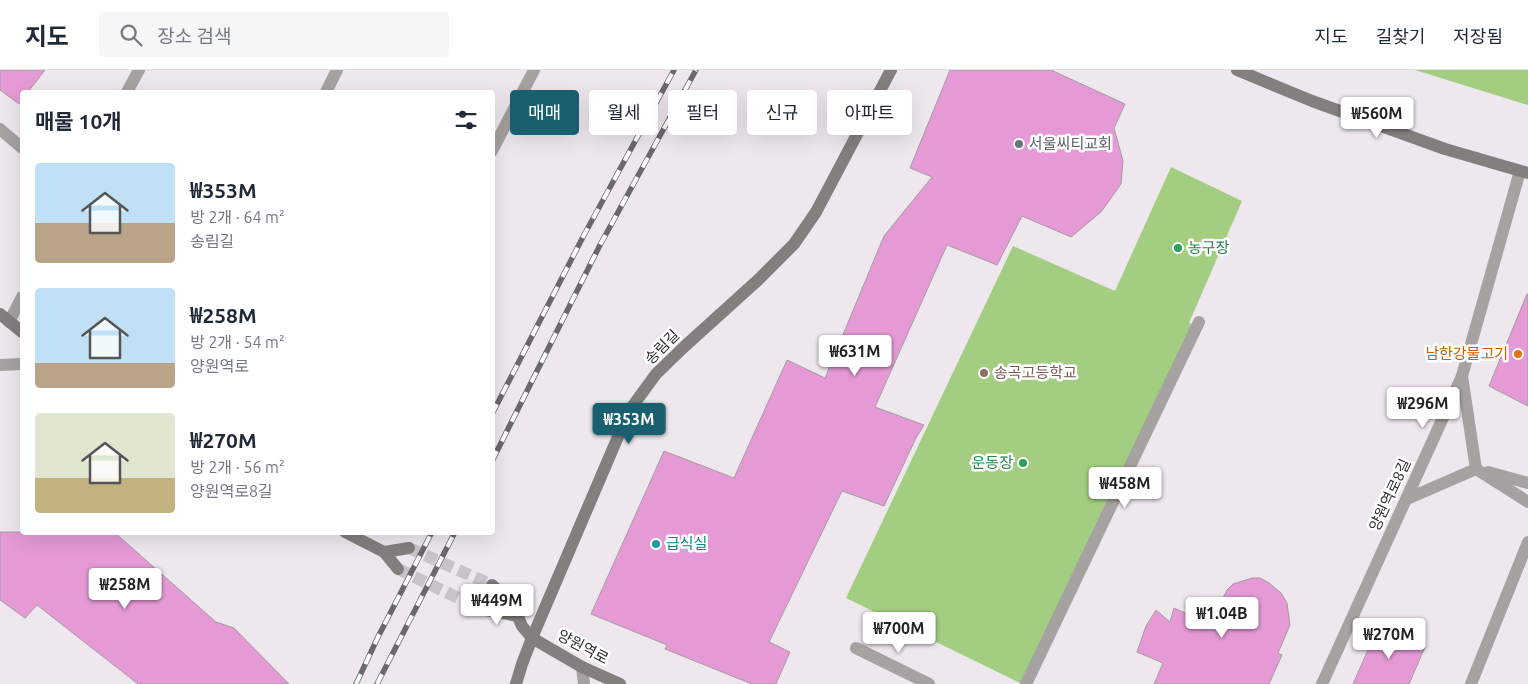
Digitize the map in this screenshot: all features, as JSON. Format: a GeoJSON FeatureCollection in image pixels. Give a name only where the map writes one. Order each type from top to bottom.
{"type":"FeatureCollection","features":[{"type":"Feature","properties":{"kind":"street"},"geometry":{"type":"LineString","coordinates":[[128,90],[139,70]]}},
{"type":"Feature","properties":{"kind":"street"},"geometry":{"type":"LineString","coordinates":[[327,90],[337,70]]}},
{"type":"Feature","properties":{"kind":"street"},"geometry":{"type":"LineString","coordinates":[[495,145],[534,70]]}},
{"type":"Feature","properties":{"kind":"street","name":"송림길"},"geometry":{"type":"LineString","coordinates":[[516,684],[532,638],[629,411],[656,374],[758,280],[794,244],[816,212],[891,70]]}},
{"type":"Feature","properties":{"kind":"street"},"geometry":{"type":"LineString","coordinates":[[1237,70],[1339,111],[1445,149],[1524,172]]}},
{"type":"Feature","properties":{"kind":"street"},"geometry":{"type":"LineString","coordinates":[[0,129],[20,146]]}},
{"type":"Feature","properties":{"kind":"street","name":"양원역로8길"},"geometry":{"type":"LineString","coordinates":[[1322,684],[1462,376],[1524,172]]}},
{"type":"Feature","properties":{"kind":"street"},"geometry":{"type":"LineString","coordinates":[[20,299],[5,318],[20,330]]}},
{"type":"Feature","properties":{"kind":"street"},"geometry":{"type":"LineString","coordinates":[[1026,684],[1199,322]]}},
{"type":"Feature","properties":{"kind":"street"},"geometry":{"type":"LineString","coordinates":[[0,365],[20,364]]}},
{"type":"Feature","properties":{"kind":"street"},"geometry":{"type":"LineString","coordinates":[[1462,376],[1476,468],[1528,502]]}},
{"type":"Feature","properties":{"kind":"street"},"geometry":{"type":"LineString","coordinates":[[1406,499],[1476,468],[1528,483]]}},
{"type":"Feature","properties":{"kind":"street"},"geometry":{"type":"LineString","coordinates":[[351,535],[384,552],[398,569]]}},
{"type":"Feature","properties":{"kind":"street"},"geometry":{"type":"LineString","coordinates":[[1471,684],[1528,542]]}},
{"type":"Feature","properties":{"kind":"street"},"geometry":{"type":"LineString","coordinates":[[384,552],[409,548]]}},
{"type":"Feature","properties":{"kind":"street"},"geometry":{"type":"LineString","coordinates":[[492,586],[509,600],[522,626],[532,638]]}},
{"type":"Feature","properties":{"kind":"street"},"geometry":{"type":"LineString","coordinates":[[481,610],[518,616]]}},
{"type":"Feature","properties":{"kind":"street","name":"양원역로"},"geometry":{"type":"LineString","coordinates":[[532,638],[582,667],[620,684]]}},
{"type":"Feature","properties":{"kind":"street"},"geometry":{"type":"LineString","coordinates":[[856,648],[929,684]]}},
{"type":"Feature","properties":{"kind":"street"},"geometry":{"type":"LineString","coordinates":[[582,667],[584,684]]}},
{"type":"Feature","properties":{"kind":"green space"},"geometry":{"type":"Polygon","coordinates":[[[1415,70],[1528,70],[1528,105],[1415,70]]]}},
{"type":"Feature","properties":{"kind":"green space","name":"운동장"},"geometry":{"type":"Polygon","coordinates":[[[1171,167],[1242,201],[1189,323],[1201,329],[1022,684],[846,598],[1013,246],[1115,291],[1171,167]]]}},
{"type":"Feature","properties":{"kind":"building"},"geometry":{"type":"Polygon","coordinates":[[[0,70],[45,70],[30,90],[20,90],[19,104],[0,90],[0,70]]]}},
{"type":"Feature","properties":{"kind":"building"},"geometry":{"type":"Polygon","coordinates":[[[950,70],[1051,70],[1125,104],[1114,128],[1123,161],[1121,184],[1101,212],[1071,237],[1022,216],[997,265],[947,245],[875,407],[924,425],[884,506],[842,491],[769,642],[790,652],[776,684],[752,684],[665,649],[667,645],[591,614],[664,451],[734,478],[787,360],[825,378],[884,236],[932,177],[910,168],[950,70]]]}},
{"type":"Feature","properties":{"kind":"building"},"geometry":{"type":"Polygon","coordinates":[[[1528,294],[1528,406],[1489,386],[1528,294]]]}},
{"type":"Feature","properties":{"kind":"building"},"geometry":{"type":"Polygon","coordinates":[[[0,532],[20,532],[20,535],[117,535],[216,622],[234,628],[289,684],[138,684],[37,605],[25,618],[0,600],[0,532]]]}},
{"type":"Feature","properties":{"kind":"building"},"geometry":{"type":"Polygon","coordinates":[[[1252,578],[1260,578],[1269,583],[1281,593],[1287,603],[1290,625],[1278,653],[1282,655],[1269,684],[1154,684],[1163,663],[1137,652],[1146,626],[1156,610],[1170,622],[1174,608],[1210,624],[1227,590],[1233,584],[1252,578]]]}},
{"type":"Feature","properties":{"kind":"building"},"geometry":{"type":"Polygon","coordinates":[[[1378,627],[1425,647],[1409,684],[1353,684],[1378,627]]]}},
{"type":"Feature","properties":{"kind":"tunnel"},"geometry":{"type":"LineString","coordinates":[[409,548],[492,585]]}},
{"type":"Feature","properties":{"kind":"tunnel"},"geometry":{"type":"LineString","coordinates":[[398,569],[481,609]]}},
{"type":"Feature","properties":{"kind":"railway"},"geometry":{"type":"LineString","coordinates":[[495,408],[584,235],[674,70]]}},
{"type":"Feature","properties":{"kind":"railway"},"geometry":{"type":"LineString","coordinates":[[495,455],[600,245],[696,70]]}},
{"type":"Feature","properties":{"kind":"railway"},"geometry":{"type":"LineString","coordinates":[[356,684],[430,535]]}},
{"type":"Feature","properties":{"kind":"railway"},"geometry":{"type":"LineString","coordinates":[[377,684],[453,535]]}},
{"type":"Feature","properties":{"kind":"place","name":"서울씨티교회"},"geometry":{"type":"Point","coordinates":[1019,144]}},
{"type":"Feature","properties":{"kind":"place","name":"농구장"},"geometry":{"type":"Point","coordinates":[1178,248]}},
{"type":"Feature","properties":{"kind":"place","name":"남한강물고기"},"geometry":{"type":"Point","coordinates":[1518,354]}},
{"type":"Feature","properties":{"kind":"place","name":"송곡고등학교"},"geometry":{"type":"Point","coordinates":[984,373]}},
{"type":"Feature","properties":{"kind":"place","name":"운동장"},"geometry":{"type":"Point","coordinates":[1023,463]}},
{"type":"Feature","properties":{"kind":"place","name":"급식실"},"geometry":{"type":"Point","coordinates":[656,544]}}]}
